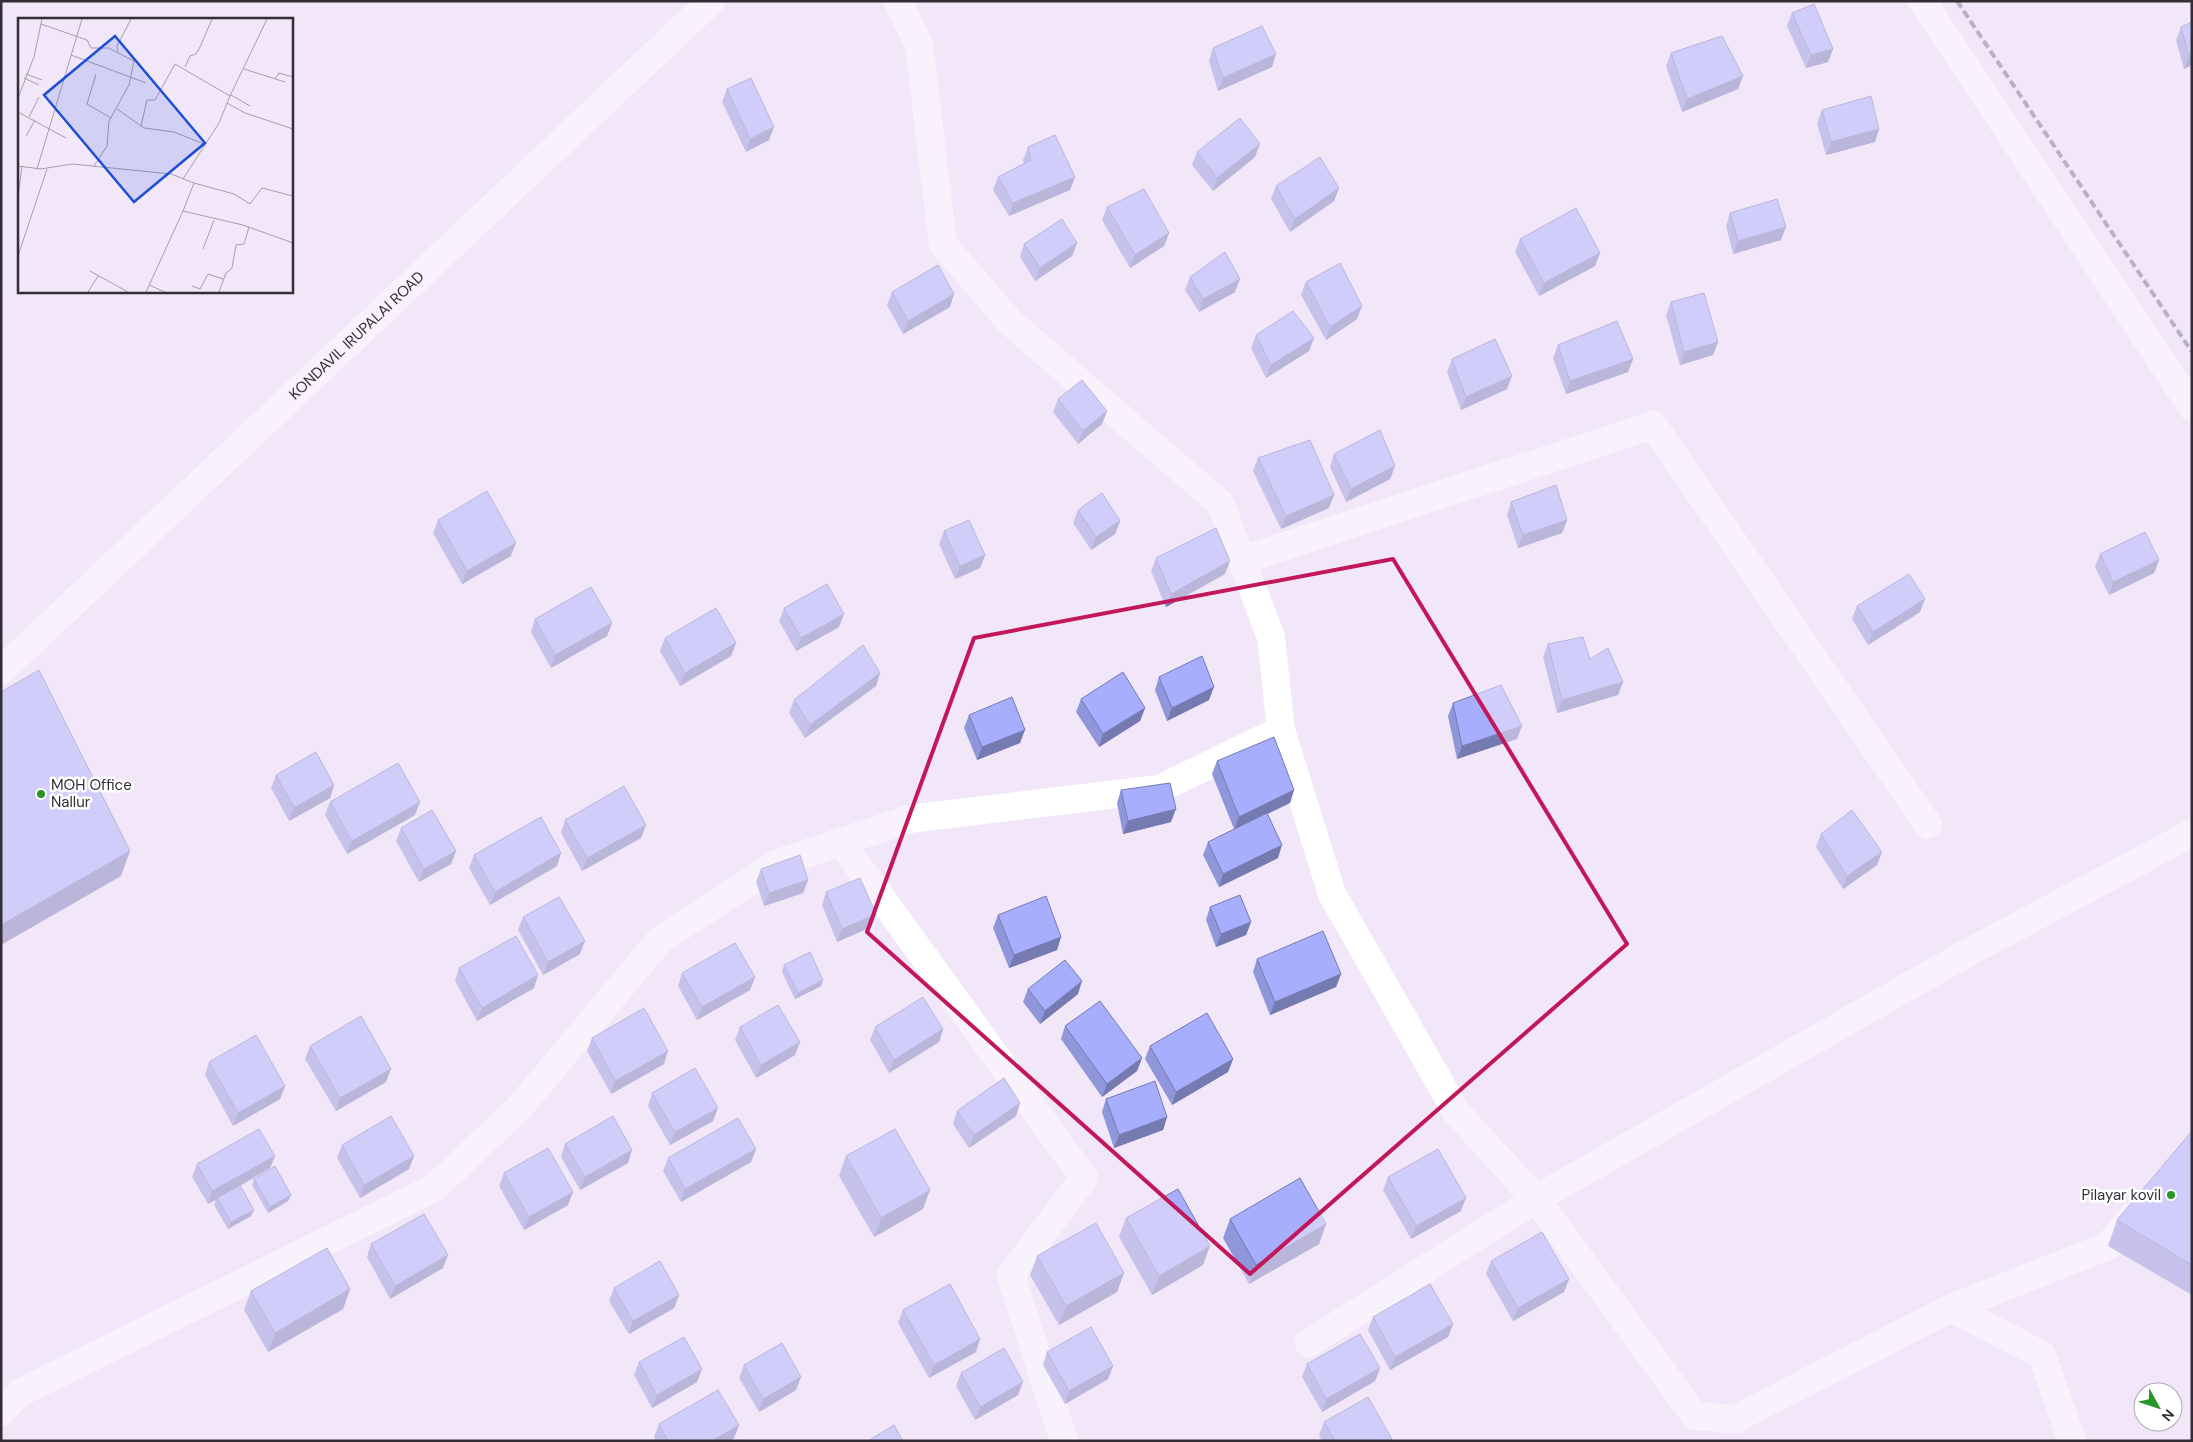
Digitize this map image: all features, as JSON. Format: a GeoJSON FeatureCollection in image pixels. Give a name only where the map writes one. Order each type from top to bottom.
{"type":"FeatureCollection","features":[{"type":"Feature","properties":{"kind":"street","name":"KONDAVIL IRUPALAI ROAD"},"geometry":{"type":"LineString","coordinates":[[1,671],[711,1]]}},
{"type":"Feature","properties":{"kind":"street"},"geometry":{"type":"LineString","coordinates":[[898,1],[919,45],[942,244],[1010,322],[1220,503],[1271,637],[1281,730],[1332,894],[1457,1113],[1536,1199],[1695,1416],[1735,1420],[1951,1308],[2108,1246],[2150,1195]]}},
{"type":"Feature","properties":{"kind":"street"},"geometry":{"type":"LineString","coordinates":[[1922,1],[2192,407]]}},
{"type":"Feature","properties":{"kind":"street"},"geometry":{"type":"LineString","coordinates":[[1242,560],[1653,424],[1928,825]]}},
{"type":"Feature","properties":{"kind":"street"},"geometry":{"type":"LineString","coordinates":[[1,1412],[21,1392],[434,1188],[518,1109],[660,940],[778,863],[909,819],[1159,789],[1281,730]]}},
{"type":"Feature","properties":{"kind":"street"},"geometry":{"type":"LineString","coordinates":[[1309,1343],[1536,1199],[1967,953],[2192,833]]}},
{"type":"Feature","properties":{"kind":"street"},"geometry":{"type":"LineString","coordinates":[[841,842],[1084,1178],[1011,1275],[1064,1441]]}},
{"type":"Feature","properties":{"kind":"street"},"geometry":{"type":"LineString","coordinates":[[1951,1308],[2042,1355],[2072,1441]]}},
{"type":"Feature","properties":{"kind":"highlighted area"},"geometry":{"type":"Polygon","coordinates":[[[1393,559],[1627,944],[1250,1274],[867,932],[974,638],[1393,559]]]}},
{"type":"Feature","properties":{"kind":"building"},"geometry":{"type":"Polygon","coordinates":[[[1814,4],[1833,49],[1811,55],[1792,13],[1814,4]]]}},
{"type":"Feature","properties":{"kind":"building"},"geometry":{"type":"Polygon","coordinates":[[[2192,22],[2192,55],[2189,56],[2181,27],[2192,22]]]}},
{"type":"Feature","properties":{"kind":"building"},"geometry":{"type":"Polygon","coordinates":[[[1262,26],[1276,54],[1223,78],[1213,48],[1262,26]]]}},
{"type":"Feature","properties":{"kind":"building"},"geometry":{"type":"Polygon","coordinates":[[[1722,36],[1743,76],[1687,99],[1671,53],[1722,36]]]}},
{"type":"Feature","properties":{"kind":"building"},"geometry":{"type":"Polygon","coordinates":[[[751,78],[774,127],[750,139],[727,89],[751,78]]]}},
{"type":"Feature","properties":{"kind":"building"},"geometry":{"type":"Polygon","coordinates":[[[1871,96],[1879,129],[1831,142],[1822,110],[1871,96]]]}},
{"type":"Feature","properties":{"kind":"building"},"geometry":{"type":"Polygon","coordinates":[[[1240,118],[1260,144],[1217,178],[1197,152],[1240,118]]]}},
{"type":"Feature","properties":{"kind":"building"},"geometry":{"type":"Polygon","coordinates":[[[1055,135],[1075,177],[1013,203],[998,177],[1031,160],[1028,147],[1055,135]]]}},
{"type":"Feature","properties":{"kind":"building"},"geometry":{"type":"Polygon","coordinates":[[[1320,157],[1339,188],[1295,219],[1276,186],[1320,157]]]}},
{"type":"Feature","properties":{"kind":"building"},"geometry":{"type":"Polygon","coordinates":[[[1144,189],[1169,233],[1135,255],[1107,207],[1144,189]]]}},
{"type":"Feature","properties":{"kind":"building"},"geometry":{"type":"Polygon","coordinates":[[[1777,199],[1786,227],[1738,241],[1730,213],[1777,199]]]}},
{"type":"Feature","properties":{"kind":"building"},"geometry":{"type":"Polygon","coordinates":[[[1576,208],[1600,253],[1544,283],[1520,239],[1576,208]]]}},
{"type":"Feature","properties":{"kind":"building"},"geometry":{"type":"Polygon","coordinates":[[[1062,219],[1077,243],[1040,268],[1024,244],[1062,219]]]}},
{"type":"Feature","properties":{"kind":"building"},"geometry":{"type":"Polygon","coordinates":[[[1225,252],[1240,279],[1203,299],[1190,277],[1225,252]]]}},
{"type":"Feature","properties":{"kind":"building"},"geometry":{"type":"Polygon","coordinates":[[[1340,263],[1362,306],[1330,327],[1306,282],[1340,263]]]}},
{"type":"Feature","properties":{"kind":"building"},"geometry":{"type":"Polygon","coordinates":[[[938,265],[954,294],[908,321],[892,292],[938,265]]]}},
{"type":"Feature","properties":{"kind":"building"},"geometry":{"type":"Polygon","coordinates":[[[1704,293],[1718,342],[1684,352],[1671,302],[1704,293]]]}},
{"type":"Feature","properties":{"kind":"building"},"geometry":{"type":"Polygon","coordinates":[[[1293,311],[1314,338],[1271,365],[1256,335],[1293,311]]]}},
{"type":"Feature","properties":{"kind":"building"},"geometry":{"type":"Polygon","coordinates":[[[1617,321],[1633,359],[1570,381],[1558,345],[1617,321]]]}},
{"type":"Feature","properties":{"kind":"building"},"geometry":{"type":"Polygon","coordinates":[[[1495,339],[1512,376],[1466,397],[1452,359],[1495,339]]]}},
{"type":"Feature","properties":{"kind":"building"},"geometry":{"type":"Polygon","coordinates":[[[1082,380],[1107,411],[1083,431],[1058,399],[1082,380]]]}},
{"type":"Feature","properties":{"kind":"building"},"geometry":{"type":"Polygon","coordinates":[[[1380,430],[1395,466],[1351,489],[1334,454],[1380,430]]]}},
{"type":"Feature","properties":{"kind":"building"},"geometry":{"type":"Polygon","coordinates":[[[1310,440],[1334,495],[1286,516],[1258,458],[1310,440]]]}},
{"type":"Feature","properties":{"kind":"building"},"geometry":{"type":"Polygon","coordinates":[[[1556,485],[1567,520],[1523,535],[1511,502],[1556,485]]]}},
{"type":"Feature","properties":{"kind":"building"},"geometry":{"type":"Polygon","coordinates":[[[487,491],[516,543],[467,571],[438,520],[487,491]]]}},
{"type":"Feature","properties":{"kind":"building"},"geometry":{"type":"Polygon","coordinates":[[[1102,493],[1120,521],[1096,537],[1078,510],[1102,493]]]}},
{"type":"Feature","properties":{"kind":"building"},"geometry":{"type":"Polygon","coordinates":[[[969,520],[985,555],[960,566],[944,531],[969,520]]]}},
{"type":"Feature","properties":{"kind":"building"},"geometry":{"type":"Polygon","coordinates":[[[1216,528],[1230,561],[1171,594],[1156,558],[1216,528]]]}},
{"type":"Feature","properties":{"kind":"building"},"geometry":{"type":"Polygon","coordinates":[[[2145,532],[2159,560],[2113,582],[2100,554],[2145,532]]]}},
{"type":"Feature","properties":{"kind":"building"},"geometry":{"type":"Polygon","coordinates":[[[1909,574],[1925,599],[1873,632],[1857,606],[1909,574]]]}},
{"type":"Feature","properties":{"kind":"building"},"geometry":{"type":"Polygon","coordinates":[[[827,584],[844,614],[801,638],[784,608],[827,584]]]}},
{"type":"Feature","properties":{"kind":"building"},"geometry":{"type":"Polygon","coordinates":[[[591,587],[612,623],[555,655],[535,619],[591,587]]]}},
{"type":"Feature","properties":{"kind":"building"},"geometry":{"type":"Polygon","coordinates":[[[716,608],[736,643],[685,673],[665,638],[716,608]]]}},
{"type":"Feature","properties":{"kind":"building"},"geometry":{"type":"Polygon","coordinates":[[[1583,637],[1590,659],[1608,648],[1623,682],[1562,700],[1548,644],[1583,637]]]}},
{"type":"Feature","properties":{"kind":"building"},"geometry":{"type":"Polygon","coordinates":[[[863,645],[880,673],[810,725],[794,700],[863,645]]]}},
{"type":"Feature","properties":{"kind":"building"},"geometry":{"type":"Polygon","coordinates":[[[1202,656],[1214,687],[1172,708],[1159,677],[1202,656]]]}},
{"type":"Feature","properties":{"kind":"building","name":"MOH Office Nallur"},"geometry":{"type":"Polygon","coordinates":[[[39,670],[130,851],[1,925],[1,692],[39,670]]]}},
{"type":"Feature","properties":{"kind":"building"},"geometry":{"type":"Polygon","coordinates":[[[1123,672],[1145,708],[1103,734],[1081,699],[1123,672]]]}},
{"type":"Feature","properties":{"kind":"building"},"geometry":{"type":"Polygon","coordinates":[[[1501,685],[1522,726],[1462,746],[1453,703],[1501,685]]]}},
{"type":"Feature","properties":{"kind":"building"},"geometry":{"type":"Polygon","coordinates":[[[1012,697],[1025,730],[982,747],[969,715],[1012,697]]]}},
{"type":"Feature","properties":{"kind":"building"},"geometry":{"type":"Polygon","coordinates":[[[1274,737],[1294,790],[1239,817],[1217,761],[1274,737]]]}},
{"type":"Feature","properties":{"kind":"building"},"geometry":{"type":"Polygon","coordinates":[[[316,752],[334,785],[294,808],[276,775],[316,752]]]}},
{"type":"Feature","properties":{"kind":"building"},"geometry":{"type":"Polygon","coordinates":[[[398,763],[420,802],[352,841],[330,802],[398,763]]]}},
{"type":"Feature","properties":{"kind":"building"},"geometry":{"type":"Polygon","coordinates":[[[1170,783],[1176,809],[1128,821],[1121,790],[1170,783]]]}},
{"type":"Feature","properties":{"kind":"building"},"geometry":{"type":"Polygon","coordinates":[[[624,786],[646,825],[587,858],[565,820],[624,786]]]}},
{"type":"Feature","properties":{"kind":"building"},"geometry":{"type":"Polygon","coordinates":[[[432,810],[456,851],[424,869],[401,828],[432,810]]]}},
{"type":"Feature","properties":{"kind":"building"},"geometry":{"type":"Polygon","coordinates":[[[1852,810],[1882,852],[1847,876],[1821,834],[1852,810]]]}},
{"type":"Feature","properties":{"kind":"building"},"geometry":{"type":"Polygon","coordinates":[[[1267,813],[1282,845],[1223,874],[1208,842],[1267,813]]]}},
{"type":"Feature","properties":{"kind":"building"},"geometry":{"type":"Polygon","coordinates":[[[541,817],[561,853],[495,892],[474,855],[541,817]]]}},
{"type":"Feature","properties":{"kind":"building"},"geometry":{"type":"Polygon","coordinates":[[[800,855],[808,880],[769,893],[761,869],[800,855]]]}},
{"type":"Feature","properties":{"kind":"building"},"geometry":{"type":"Polygon","coordinates":[[[860,878],[876,914],[842,929],[826,892],[860,878]]]}},
{"type":"Feature","properties":{"kind":"building"},"geometry":{"type":"Polygon","coordinates":[[[1240,895],[1251,922],[1221,934],[1210,907],[1240,895]]]}},
{"type":"Feature","properties":{"kind":"building"},"geometry":{"type":"Polygon","coordinates":[[[1046,896],[1061,937],[1014,955],[998,915],[1046,896]]]}},
{"type":"Feature","properties":{"kind":"building"},"geometry":{"type":"Polygon","coordinates":[[[559,897],[585,941],[548,962],[523,917],[559,897]]]}},
{"type":"Feature","properties":{"kind":"building"},"geometry":{"type":"Polygon","coordinates":[[[1323,931],[1341,974],[1275,1002],[1257,959],[1323,931]]]}},
{"type":"Feature","properties":{"kind":"building"},"geometry":{"type":"Polygon","coordinates":[[[516,936],[538,975],[482,1008],[459,968],[516,936]]]}},
{"type":"Feature","properties":{"kind":"building"},"geometry":{"type":"Polygon","coordinates":[[[735,943],[755,977],[702,1007],[682,973],[735,943]]]}},
{"type":"Feature","properties":{"kind":"building"},"geometry":{"type":"Polygon","coordinates":[[[810,952],[823,980],[798,993],[784,965],[810,952]]]}},
{"type":"Feature","properties":{"kind":"building"},"geometry":{"type":"Polygon","coordinates":[[[1065,960],[1082,981],[1045,1011],[1028,989],[1065,960]]]}},
{"type":"Feature","properties":{"kind":"building"},"geometry":{"type":"Polygon","coordinates":[[[923,997],[943,1029],[894,1060],[875,1027],[923,997]]]}},
{"type":"Feature","properties":{"kind":"building"},"geometry":{"type":"Polygon","coordinates":[[[1100,1001],[1142,1058],[1107,1084],[1065,1026],[1100,1001]]]}},
{"type":"Feature","properties":{"kind":"building"},"geometry":{"type":"Polygon","coordinates":[[[778,1005],[800,1042],[761,1065],[740,1027],[778,1005]]]}},
{"type":"Feature","properties":{"kind":"building"},"geometry":{"type":"Polygon","coordinates":[[[644,1008],[668,1051],[615,1081],[592,1038],[644,1008]]]}},
{"type":"Feature","properties":{"kind":"building"},"geometry":{"type":"Polygon","coordinates":[[[1207,1013],[1233,1059],[1176,1092],[1150,1046],[1207,1013]]]}},
{"type":"Feature","properties":{"kind":"building"},"geometry":{"type":"Polygon","coordinates":[[[361,1016],[391,1069],[340,1098],[310,1046],[361,1016]]]}},
{"type":"Feature","properties":{"kind":"building"},"geometry":{"type":"Polygon","coordinates":[[[256,1035],[285,1086],[238,1113],[209,1062],[256,1035]]]}},
{"type":"Feature","properties":{"kind":"building"},"geometry":{"type":"Polygon","coordinates":[[[695,1068],[718,1108],[675,1132],[652,1093],[695,1068]]]}},
{"type":"Feature","properties":{"kind":"building"},"geometry":{"type":"Polygon","coordinates":[[[1004,1078],[1020,1103],[974,1135],[957,1111],[1004,1078]]]}},
{"type":"Feature","properties":{"kind":"building"},"geometry":{"type":"Polygon","coordinates":[[[1155,1081],[1167,1117],[1119,1135],[1106,1099],[1155,1081]]]}},
{"type":"Feature","properties":{"kind":"building"},"geometry":{"type":"Polygon","coordinates":[[[391,1116],[414,1156],[364,1185],[342,1145],[391,1116]]]}},
{"type":"Feature","properties":{"kind":"building"},"geometry":{"type":"Polygon","coordinates":[[[613,1116],[632,1150],[585,1177],[565,1144],[613,1116]]]}},
{"type":"Feature","properties":{"kind":"building"},"geometry":{"type":"Polygon","coordinates":[[[738,1118],[756,1149],[685,1189],[668,1158],[738,1118]]]}},
{"type":"Feature","properties":{"kind":"building"},"geometry":{"type":"Polygon","coordinates":[[[259,1129],[275,1156],[212,1191],[197,1164],[259,1129]]]}},
{"type":"Feature","properties":{"kind":"building"},"geometry":{"type":"Polygon","coordinates":[[[895,1129],[930,1190],[881,1218],[846,1156],[895,1129]]]}},
{"type":"Feature","properties":{"kind":"building","name":"Pilayar kovil"},"geometry":{"type":"Polygon","coordinates":[[[2192,1131],[2192,1265],[2117,1220],[2192,1131]]]}},
{"type":"Feature","properties":{"kind":"building"},"geometry":{"type":"Polygon","coordinates":[[[548,1148],[573,1192],[529,1217],[504,1173],[548,1148]]]}},
{"type":"Feature","properties":{"kind":"building"},"geometry":{"type":"Polygon","coordinates":[[[1438,1149],[1466,1198],[1416,1226],[1388,1177],[1438,1149]]]}},
{"type":"Feature","properties":{"kind":"building"},"geometry":{"type":"Polygon","coordinates":[[[275,1166],[291,1195],[270,1207],[254,1179],[275,1166]]]}},
{"type":"Feature","properties":{"kind":"building"},"geometry":{"type":"Polygon","coordinates":[[[1300,1178],[1326,1224],[1256,1265],[1230,1219],[1300,1178]]]}},
{"type":"Feature","properties":{"kind":"building"},"geometry":{"type":"Polygon","coordinates":[[[240,1185],[254,1210],[231,1222],[217,1198],[240,1185]]]}},
{"type":"Feature","properties":{"kind":"building"},"geometry":{"type":"Polygon","coordinates":[[[1178,1189],[1210,1246],[1159,1276],[1126,1218],[1178,1189]]]}},
{"type":"Feature","properties":{"kind":"building"},"geometry":{"type":"Polygon","coordinates":[[[424,1214],[448,1255],[395,1286],[371,1244],[424,1214]]]}},
{"type":"Feature","properties":{"kind":"building"},"geometry":{"type":"Polygon","coordinates":[[[1096,1223],[1124,1273],[1066,1306],[1037,1256],[1096,1223]]]}},
{"type":"Feature","properties":{"kind":"building"},"geometry":{"type":"Polygon","coordinates":[[[1542,1232],[1569,1279],[1518,1308],[1491,1261],[1542,1232]]]}},
{"type":"Feature","properties":{"kind":"building"},"geometry":{"type":"Polygon","coordinates":[[[327,1248],[350,1289],[275,1333],[251,1291],[327,1248]]]}},
{"type":"Feature","properties":{"kind":"building"},"geometry":{"type":"Polygon","coordinates":[[[660,1261],[679,1295],[633,1321],[614,1288],[660,1261]]]}},
{"type":"Feature","properties":{"kind":"building"},"geometry":{"type":"Polygon","coordinates":[[[950,1284],[980,1339],[934,1365],[903,1310],[950,1284]]]}},
{"type":"Feature","properties":{"kind":"building"},"geometry":{"type":"Polygon","coordinates":[[[1430,1284],[1453,1324],[1395,1357],[1373,1317],[1430,1284]]]}},
{"type":"Feature","properties":{"kind":"building"},"geometry":{"type":"Polygon","coordinates":[[[1091,1327],[1113,1366],[1069,1391],[1047,1352],[1091,1327]]]}},
{"type":"Feature","properties":{"kind":"building"},"geometry":{"type":"Polygon","coordinates":[[[1360,1334],[1380,1368],[1326,1399],[1307,1364],[1360,1334]]]}},
{"type":"Feature","properties":{"kind":"building"},"geometry":{"type":"Polygon","coordinates":[[[684,1337],[702,1369],[657,1395],[639,1362],[684,1337]]]}},
{"type":"Feature","properties":{"kind":"building"},"geometry":{"type":"Polygon","coordinates":[[[782,1343],[801,1377],[763,1399],[744,1365],[782,1343]]]}},
{"type":"Feature","properties":{"kind":"building"},"geometry":{"type":"Polygon","coordinates":[[[1004,1348],[1023,1382],[980,1407],[961,1373],[1004,1348]]]}},
{"type":"Feature","properties":{"kind":"building"},"geometry":{"type":"Polygon","coordinates":[[[718,1390],[739,1425],[712,1441],[668,1441],[659,1424],[718,1390]]]}},
{"type":"Feature","properties":{"kind":"building"},"geometry":{"type":"Polygon","coordinates":[[[1368,1397],[1392,1439],[1389,1441],[1335,1441],[1324,1422],[1368,1397]]]}},
{"type":"Feature","properties":{"kind":"building"},"geometry":{"type":"Polygon","coordinates":[[[894,1425],[903,1441],[868,1441],[894,1425]]]}},
{"type":"Feature","properties":{"kind":"railway"},"geometry":{"type":"LineString","coordinates":[[1957,1],[2192,352]]}},
{"type":"Feature","properties":{"kind":"place","name":"MOH Office Nallur"},"geometry":{"type":"Point","coordinates":[41,794]}},
{"type":"Feature","properties":{"kind":"place","name":"Pilayar kovil"},"geometry":{"type":"Point","coordinates":[2171,1195]}}]}
